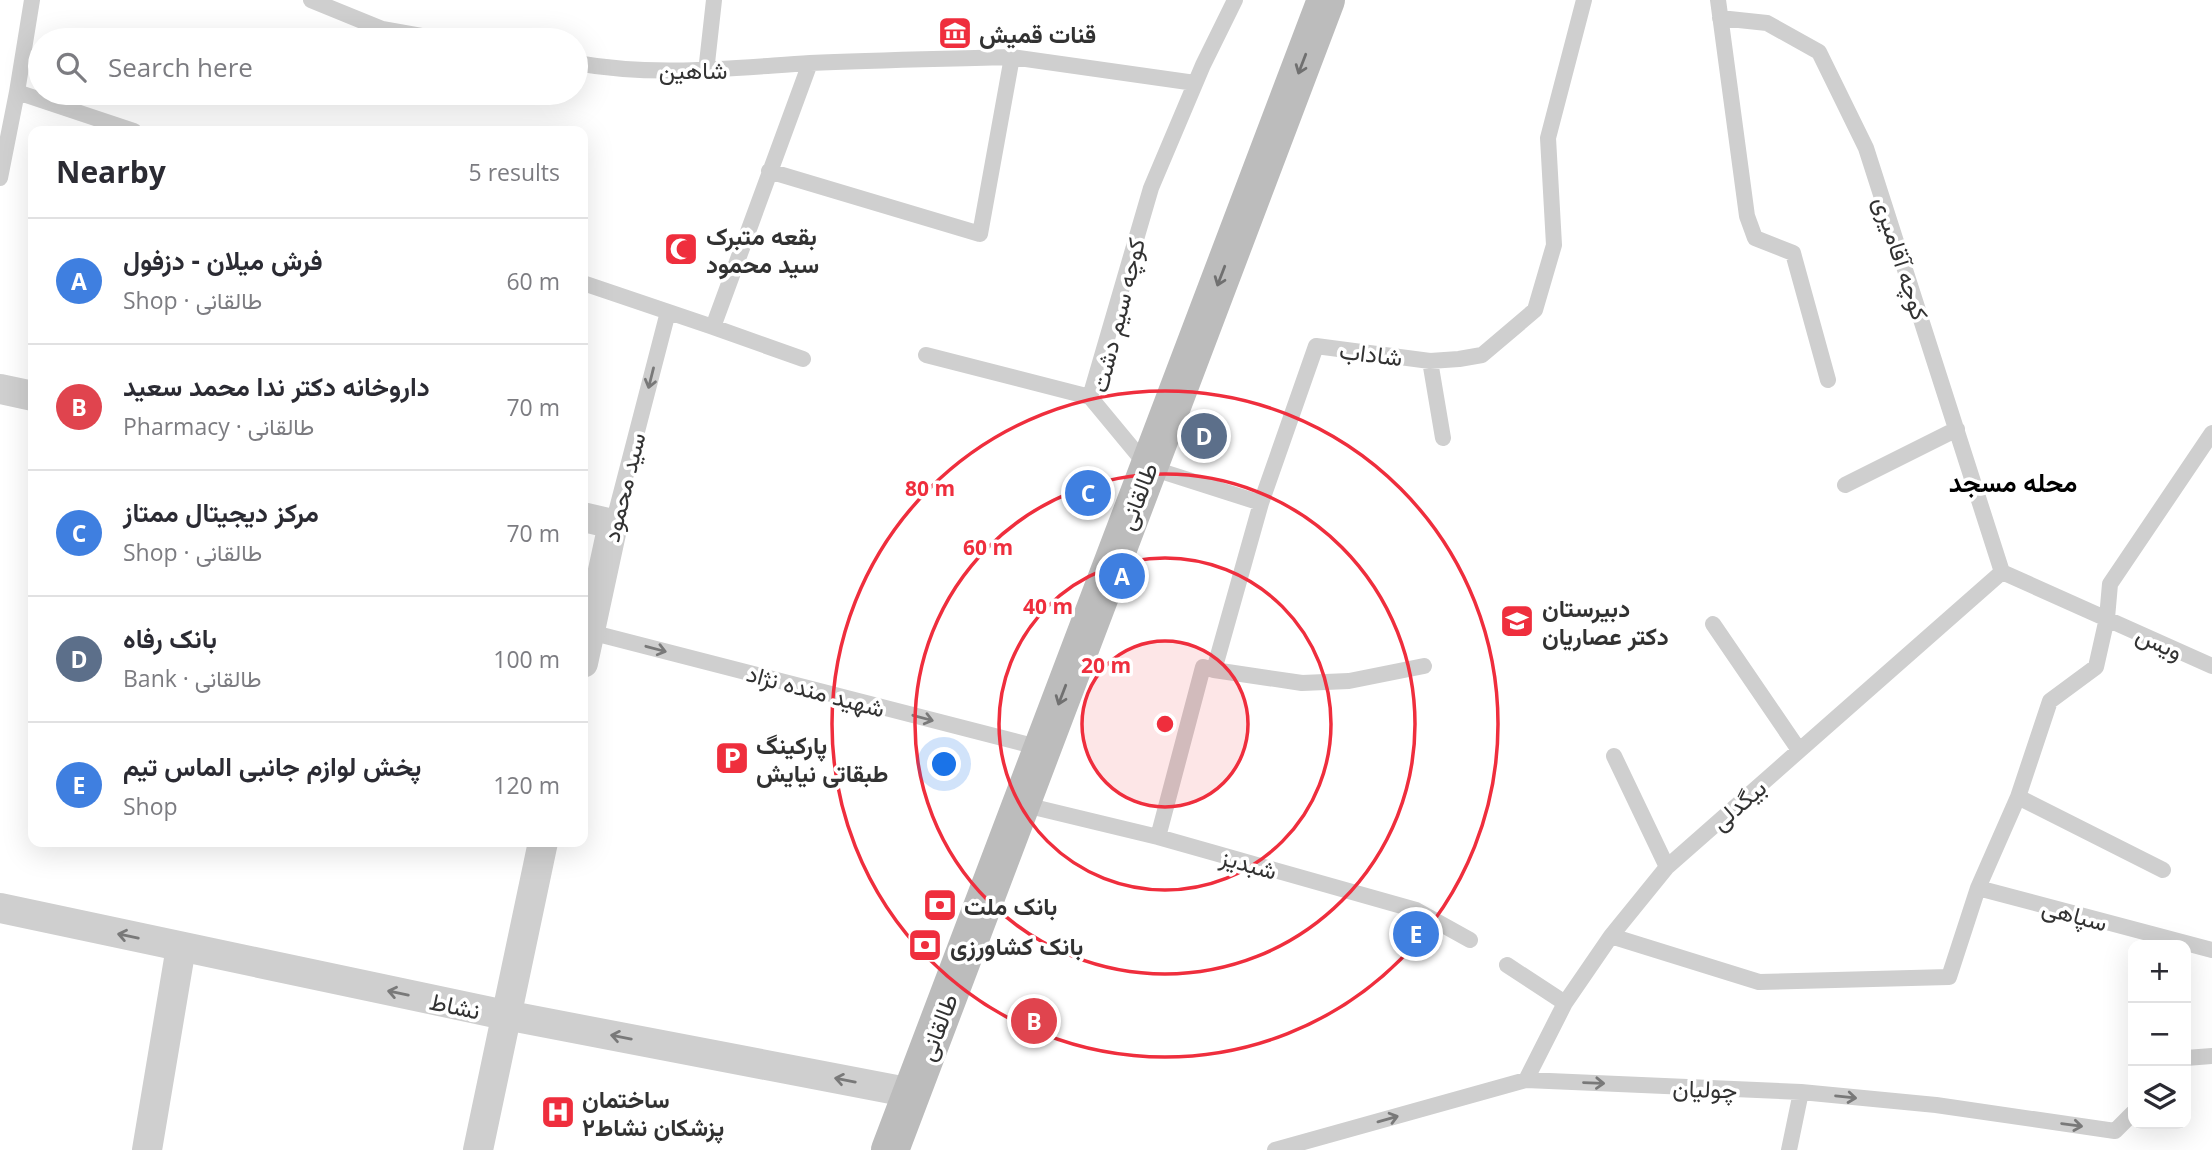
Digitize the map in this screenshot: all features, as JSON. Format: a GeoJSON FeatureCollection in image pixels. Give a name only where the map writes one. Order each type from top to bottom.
{"type":"FeatureCollection","features":[{"type":"Feature","properties":{"kind":"main road","name":"طالقانی"},"geometry":{"type":"LineString","coordinates":[[890,1150],[1326,0]]}},
{"type":"Feature","properties":{"kind":"street"},"geometry":{"type":"LineString","coordinates":[[0,389],[28,395]]}},
{"type":"Feature","properties":{"kind":"street"},"geometry":{"type":"LineString","coordinates":[[588,518],[613,524]]}},
{"type":"Feature","properties":{"kind":"street","name":"سید محمود"},"geometry":{"type":"LineString","coordinates":[[588,641],[613,524]]}},
{"type":"Feature","properties":{"kind":"street"},"geometry":{"type":"LineString","coordinates":[[478,1150],[542,847]]}},
{"type":"Feature","properties":{"kind":"street","name":"نشاط"},"geometry":{"type":"LineString","coordinates":[[0,908],[505,1015],[912,1093]]}},
{"type":"Feature","properties":{"kind":"street"},"geometry":{"type":"LineString","coordinates":[[147,1150],[181,947]]}},
{"type":"Feature","properties":{"kind":"lane"},"geometry":{"type":"LineString","coordinates":[[0,178],[4,135],[17,92],[32,0]]}},
{"type":"Feature","properties":{"kind":"lane"},"geometry":{"type":"LineString","coordinates":[[311,0],[380,28]]}},
{"type":"Feature","properties":{"kind":"lane"},"geometry":{"type":"LineString","coordinates":[[706,72],[714,0]]}},
{"type":"Feature","properties":{"kind":"lane","name":"کوچه سیم دشت"},"geometry":{"type":"LineString","coordinates":[[1148,467],[1090,397],[1151,188],[1195,83],[1235,0]]}},
{"type":"Feature","properties":{"kind":"lane","name":"شاداب"},"geometry":{"type":"LineString","coordinates":[[1158,837],[1203,667],[1214,670],[1261,503],[1316,346],[1445,361],[1482,355],[1535,310],[1554,245],[1548,138],[1584,0]]}},
{"type":"Feature","properties":{"kind":"lane"},"geometry":{"type":"LineString","coordinates":[[1717,0],[1747,216],[1755,239],[1793,253],[1828,380]]}},
{"type":"Feature","properties":{"kind":"lane","name":"کوچه آقامیری"},"geometry":{"type":"LineString","coordinates":[[1720,18],[1767,23],[1819,52],[1866,148],[2002,572]]}},
{"type":"Feature","properties":{"kind":"lane"},"geometry":{"type":"LineString","coordinates":[[769,172],[980,234],[1012,57]]}},
{"type":"Feature","properties":{"kind":"lane","name":"شاهین"},"geometry":{"type":"LineString","coordinates":[[588,65],[706,72],[810,63],[1012,57],[1195,83]]}},
{"type":"Feature","properties":{"kind":"lane"},"geometry":{"type":"LineString","coordinates":[[713,327],[810,63]]}},
{"type":"Feature","properties":{"kind":"lane"},"geometry":{"type":"LineString","coordinates":[[17,92],[28,96]]}},
{"type":"Feature","properties":{"kind":"lane"},"geometry":{"type":"LineString","coordinates":[[56,105],[119,126]]}},
{"type":"Feature","properties":{"kind":"lane"},"geometry":{"type":"LineString","coordinates":[[588,285],[803,359]]}},
{"type":"Feature","properties":{"kind":"lane","name":"سید محمود"},"geometry":{"type":"LineString","coordinates":[[613,524],[668,312]]}},
{"type":"Feature","properties":{"kind":"lane"},"geometry":{"type":"LineString","coordinates":[[926,355],[1090,397]]}},
{"type":"Feature","properties":{"kind":"lane"},"geometry":{"type":"LineString","coordinates":[[1430,360],[1443,438]]}},
{"type":"Feature","properties":{"kind":"lane"},"geometry":{"type":"LineString","coordinates":[[1845,485],[1957,429]]}},
{"type":"Feature","properties":{"kind":"lane"},"geometry":{"type":"LineString","coordinates":[[1611,936],[1759,982],[1949,976],[1978,888],[2018,797],[2050,701],[2096,667],[2107,618],[2110,584],[2212,433]]}},
{"type":"Feature","properties":{"kind":"lane"},"geometry":{"type":"LineString","coordinates":[[1148,467],[1261,503]]}},
{"type":"Feature","properties":{"kind":"lane","name":"ویس"},"geometry":{"type":"LineString","coordinates":[[2002,572],[2212,666]]}},
{"type":"Feature","properties":{"kind":"lane","name":"بیگدلی"},"geometry":{"type":"LineString","coordinates":[[1526,1080],[1565,1003],[1611,936],[1667,867],[2002,572]]}},
{"type":"Feature","properties":{"kind":"lane"},"geometry":{"type":"LineString","coordinates":[[1713,624],[1800,750]]}},
{"type":"Feature","properties":{"kind":"lane","name":"شهید منده نژاد"},"geometry":{"type":"LineString","coordinates":[[590,632],[1041,748]]}},
{"type":"Feature","properties":{"kind":"lane"},"geometry":{"type":"LineString","coordinates":[[1214,670],[1302,682],[1349,681],[1424,666]]}},
{"type":"Feature","properties":{"kind":"lane"},"geometry":{"type":"LineString","coordinates":[[1614,756],[1667,867]]}},
{"type":"Feature","properties":{"kind":"lane"},"geometry":{"type":"LineString","coordinates":[[2018,797],[2163,870]]}},
{"type":"Feature","properties":{"kind":"lane","name":"شبدیز"},"geometry":{"type":"LineString","coordinates":[[1021,804],[1158,837],[1416,909],[1470,940]]}},
{"type":"Feature","properties":{"kind":"lane","name":"سپاهی"},"geometry":{"type":"LineString","coordinates":[[1978,888],[2212,950]]}},
{"type":"Feature","properties":{"kind":"lane"},"geometry":{"type":"LineString","coordinates":[[1507,965],[1565,1003]]}},
{"type":"Feature","properties":{"kind":"lane"},"geometry":{"type":"LineString","coordinates":[[2191,1058],[2212,1056]]}},
{"type":"Feature","properties":{"kind":"lane","name":"چولیان"},"geometry":{"type":"LineString","coordinates":[[1275,1150],[1526,1080],[1801,1092],[1936,1105],[2115,1131],[2128,1118]]}},
{"type":"Feature","properties":{"kind":"lane"},"geometry":{"type":"LineString","coordinates":[[1789,1150],[1801,1092]]}},
{"type":"Feature","properties":{"kind":"lane"},"geometry":{"type":"LineString","coordinates":[[1343,1150],[1346,1131]]}},
{"type":"Feature","properties":{"kind":"place","name":"قنات قمیش"},"geometry":{"type":"Point","coordinates":[955,33]}},
{"type":"Feature","properties":{"kind":"place","name":"بقعه متبرک سید محمود"},"geometry":{"type":"Point","coordinates":[681,249]}},
{"type":"Feature","properties":{"kind":"place","name":"بانک رفاه"},"geometry":{"type":"Point","coordinates":[1204,436]}},
{"type":"Feature","properties":{"kind":"place","name":"مرکز دیجیتال ممتاز"},"geometry":{"type":"Point","coordinates":[1088,493]}},
{"type":"Feature","properties":{"kind":"place","name":"فرش میلان - دزفول"},"geometry":{"type":"Point","coordinates":[1122,576]}},
{"type":"Feature","properties":{"kind":"place","name":"دبیرستان دکتر عصاریان"},"geometry":{"type":"Point","coordinates":[1517,621]}},
{"type":"Feature","properties":{"kind":"place","name":"پارکینگ طبقاتی نیایش"},"geometry":{"type":"Point","coordinates":[732,758]}},
{"type":"Feature","properties":{"kind":"place","name":"بانک ملت"},"geometry":{"type":"Point","coordinates":[940,905]}},
{"type":"Feature","properties":{"kind":"place","name":"پخش لوازم جانبی الماس تیم"},"geometry":{"type":"Point","coordinates":[1416,934]}},
{"type":"Feature","properties":{"kind":"place","name":"بانک کشاورزی"},"geometry":{"type":"Point","coordinates":[925,945]}},
{"type":"Feature","properties":{"kind":"place","name":"داروخانه دکتر ندا محمد سعید"},"geometry":{"type":"Point","coordinates":[1034,1021]}},
{"type":"Feature","properties":{"kind":"place","name":"ساختمان پزشکان نشاط۲"},"geometry":{"type":"Point","coordinates":[558,1112]}},
{"type":"Feature","properties":{"kind":"district","name":"محله مسجد"},"geometry":{"type":"Point","coordinates":[2013,482]}}]}
